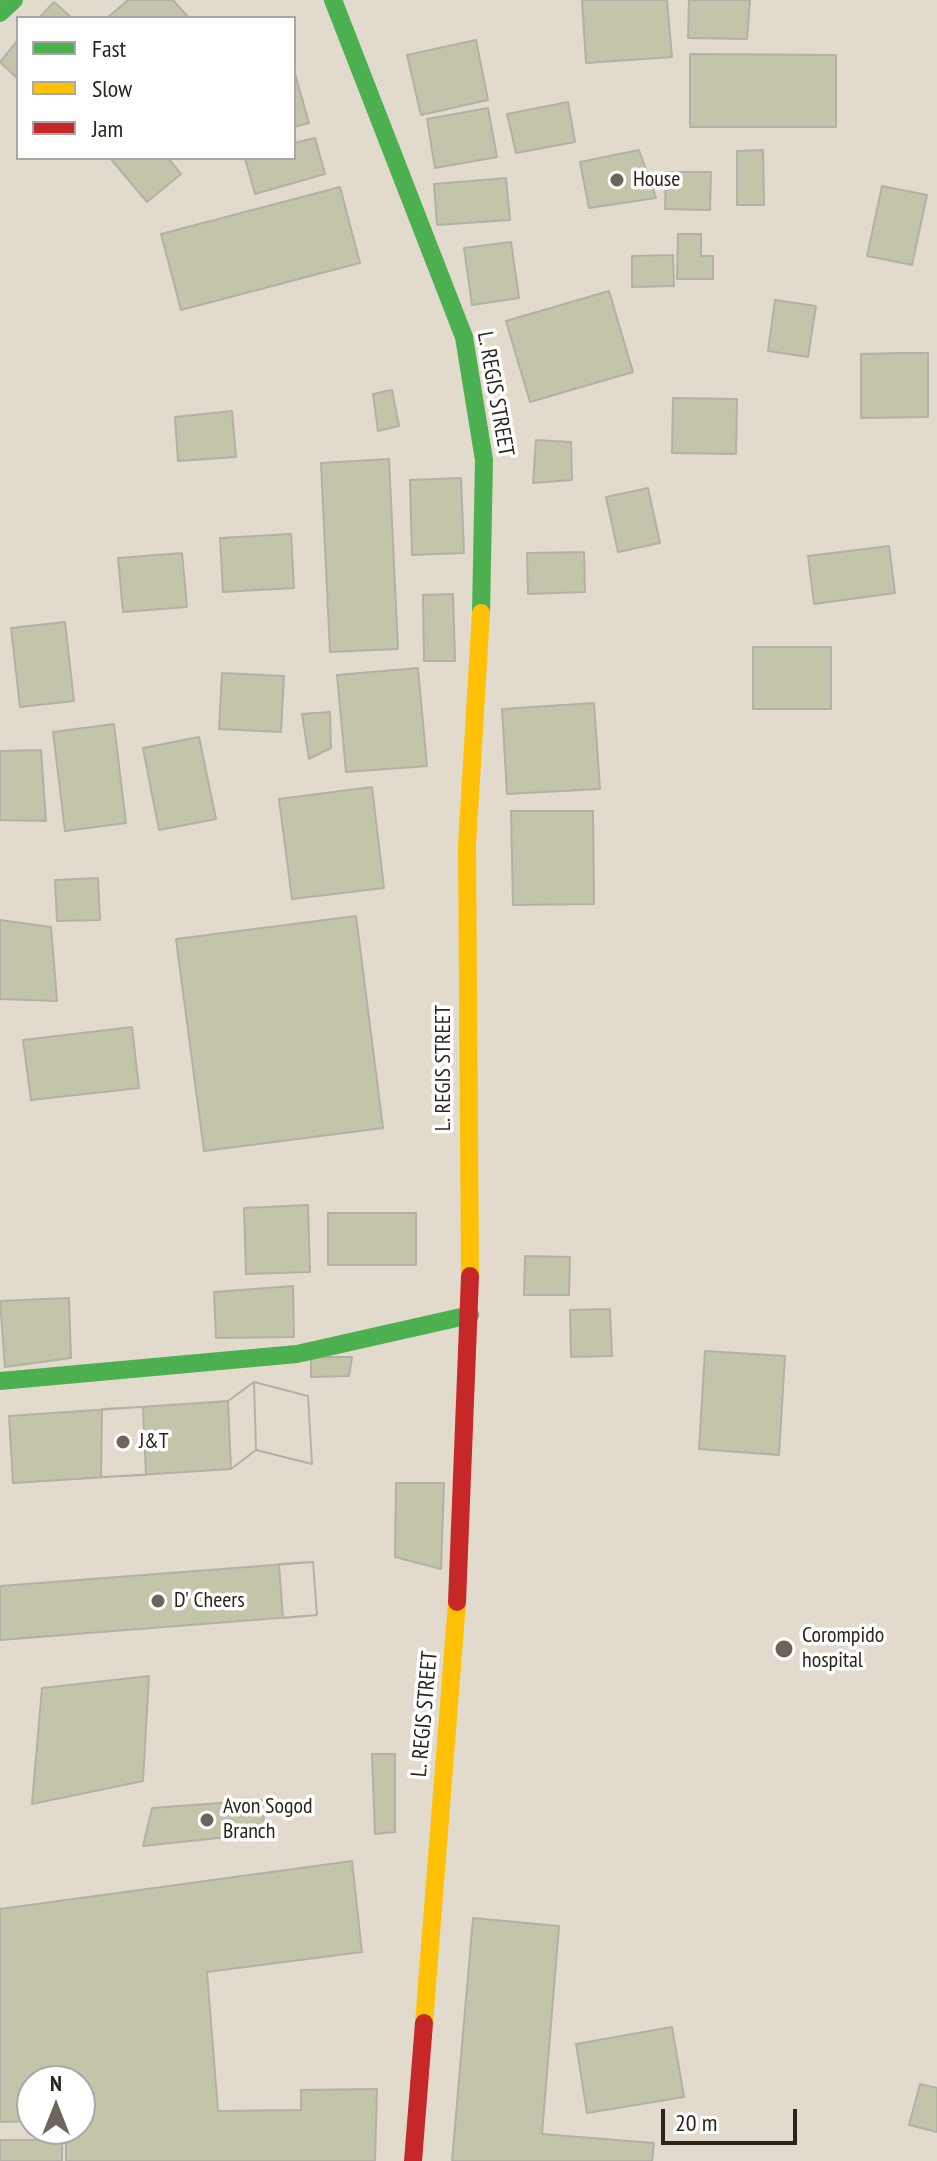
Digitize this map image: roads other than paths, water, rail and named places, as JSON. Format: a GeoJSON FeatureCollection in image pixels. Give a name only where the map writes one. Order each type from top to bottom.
{"type":"FeatureCollection","features":[{"type":"Feature","properties":{"kind":"street"},"geometry":{"type":"LineString","coordinates":[[0,13],[14,0]]}},
{"type":"Feature","properties":{"kind":"street","name":"L. REGIS STREET"},"geometry":{"type":"LineString","coordinates":[[333,0],[464,337],[484,460],[482,591],[467,845],[470,1315],[455,1641],[413,2161]]}},
{"type":"Feature","properties":{"kind":"street"},"geometry":{"type":"LineString","coordinates":[[0,1381],[297,1354],[470,1315]]}},
{"type":"Feature","properties":{"kind":"place","name":"House"},"geometry":{"type":"Point","coordinates":[617,180]}},
{"type":"Feature","properties":{"kind":"place","name":"J&T"},"geometry":{"type":"Point","coordinates":[123,1442]}},
{"type":"Feature","properties":{"kind":"place","name":"D' Cheers"},"geometry":{"type":"Point","coordinates":[158,1601]}},
{"type":"Feature","properties":{"kind":"place","name":"Corompido hospital"},"geometry":{"type":"Point","coordinates":[784,1649]}},
{"type":"Feature","properties":{"kind":"place","name":"Avon Sogod Branch"},"geometry":{"type":"Point","coordinates":[207,1820]}}]}
